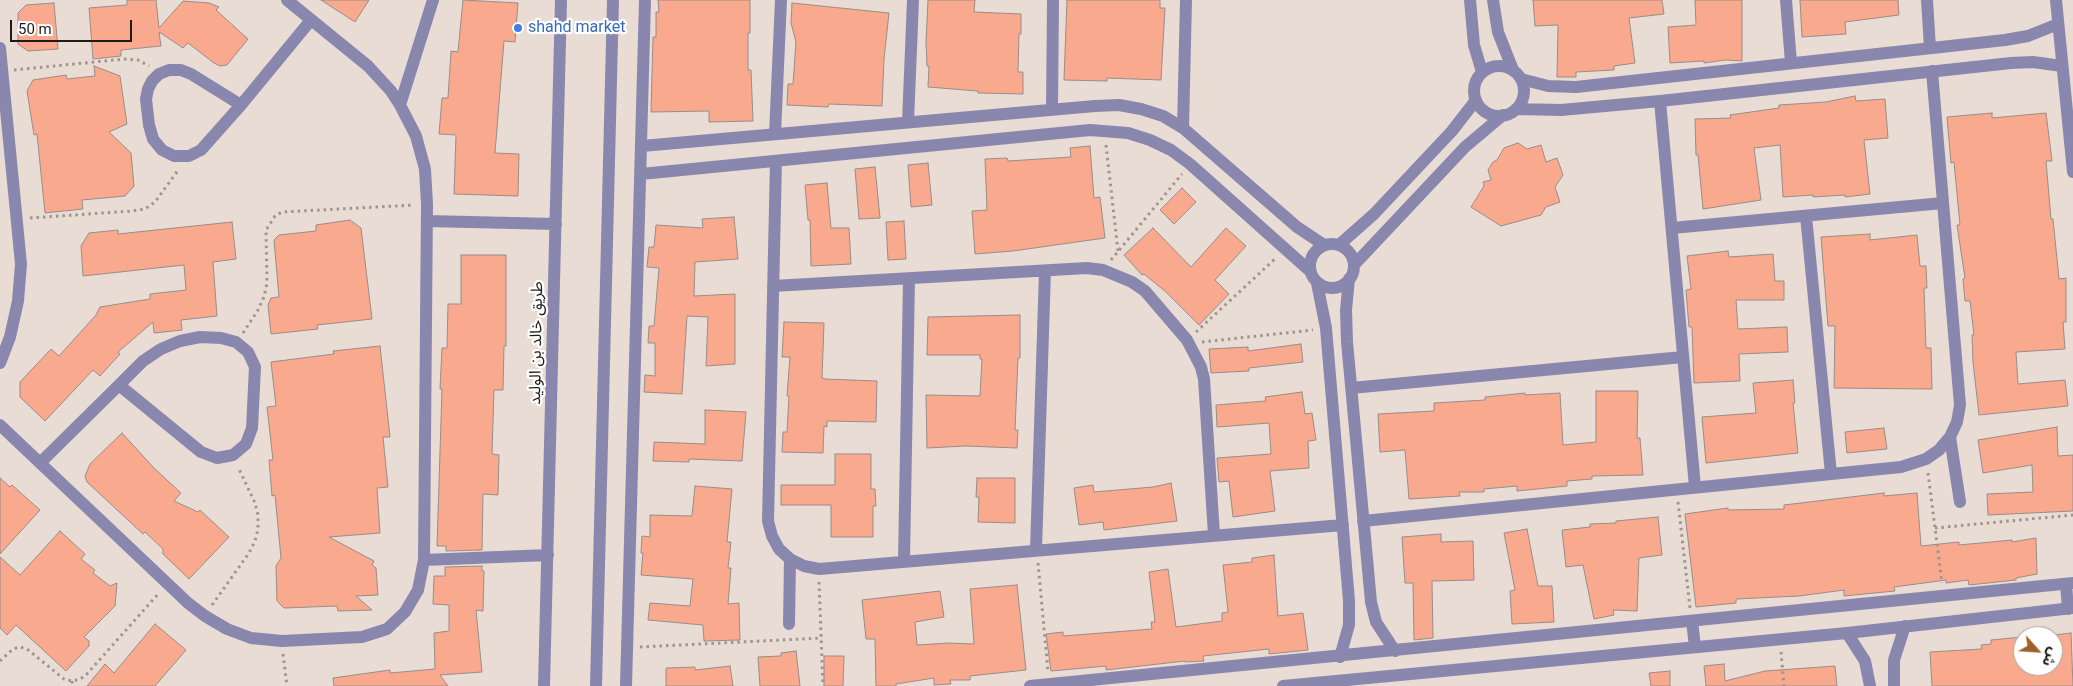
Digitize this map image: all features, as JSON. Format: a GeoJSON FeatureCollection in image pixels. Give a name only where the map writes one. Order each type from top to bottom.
{"type":"FeatureCollection","features":[{"type":"Feature","properties":{"kind":"street"},"geometry":{"type":"LineString","coordinates":[[0,425],[167,584],[205,616],[227,629],[251,638],[282,641],[362,637],[387,629],[406,612],[418,590],[424,560],[427,221],[425,170],[416,136],[400,105],[380,78],[368,66],[286,0]]}},
{"type":"Feature","properties":{"kind":"street"},"geometry":{"type":"LineString","coordinates":[[400,105],[433,0]]}},
{"type":"Feature","properties":{"kind":"street","name":"طريق خالد بن الوليد"},"geometry":{"type":"LineString","coordinates":[[544,686],[561,0]]}},
{"type":"Feature","properties":{"kind":"street"},"geometry":{"type":"LineString","coordinates":[[596,686],[613,0]]}},
{"type":"Feature","properties":{"kind":"street"},"geometry":{"type":"LineString","coordinates":[[626,686],[645,0]]}},
{"type":"Feature","properties":{"kind":"street"},"geometry":{"type":"LineString","coordinates":[[775,134],[782,0]]}},
{"type":"Feature","properties":{"kind":"street"},"geometry":{"type":"LineString","coordinates":[[908,122],[913,0]]}},
{"type":"Feature","properties":{"kind":"street"},"geometry":{"type":"LineString","coordinates":[[1052,109],[1053,0]]}},
{"type":"Feature","properties":{"kind":"street"},"geometry":{"type":"LineString","coordinates":[[1183,128],[1186,0]]}},
{"type":"Feature","properties":{"kind":"street"},"geometry":{"type":"LineString","coordinates":[[1470,0],[1474,45],[1482,72]]}},
{"type":"Feature","properties":{"kind":"street"},"geometry":{"type":"LineString","coordinates":[[1493,0],[1498,32],[1517,75],[1523,95],[1516,109]]}},
{"type":"Feature","properties":{"kind":"street"},"geometry":{"type":"LineString","coordinates":[[1786,0],[1791,63]]}},
{"type":"Feature","properties":{"kind":"street"},"geometry":{"type":"LineString","coordinates":[[1927,0],[1930,48]]}},
{"type":"Feature","properties":{"kind":"street"},"geometry":{"type":"LineString","coordinates":[[2056,0],[2073,172]]}},
{"type":"Feature","properties":{"kind":"street"},"geometry":{"type":"LineString","coordinates":[[241,105],[191,74],[181,70],[170,70],[159,74],[152,81],[146,99],[149,125],[153,139],[162,150],[174,156],[189,156],[202,150],[241,105],[312,20]]}},
{"type":"Feature","properties":{"kind":"street"},"geometry":{"type":"LineString","coordinates":[[1503,115],[1487,112],[1476,100],[1474,88],[1482,72],[1494,66],[1501,66],[1517,75],[1548,86],[1576,87],[2017,38],[2058,24]]}},
{"type":"Feature","properties":{"kind":"street"},"geometry":{"type":"LineString","coordinates":[[0,48],[4,122],[20,264],[18,301],[10,337],[0,363]]}},
{"type":"Feature","properties":{"kind":"street"},"geometry":{"type":"LineString","coordinates":[[1395,651],[1378,627],[1372,612],[1346,326],[1349,280],[1354,265],[1466,147],[1503,115],[1516,109],[1561,110],[1660,101],[2022,62],[2062,66]]}},
{"type":"Feature","properties":{"kind":"street"},"geometry":{"type":"LineString","coordinates":[[1363,521],[1901,467],[1926,460],[1939,450],[1950,437],[1957,422],[1960,405],[1932,71]]}},
{"type":"Feature","properties":{"kind":"street"},"geometry":{"type":"LineString","coordinates":[[1339,244],[1374,214],[1457,126],[1476,100]]}},
{"type":"Feature","properties":{"kind":"street"},"geometry":{"type":"LineString","coordinates":[[1660,101],[1694,488]]}},
{"type":"Feature","properties":{"kind":"street"},"geometry":{"type":"LineString","coordinates":[[642,146],[1052,109],[1118,105],[1141,109],[1163,116],[1183,128],[1296,227],[1324,244],[1339,244],[1350,252],[1354,265]]}},
{"type":"Feature","properties":{"kind":"street"},"geometry":{"type":"LineString","coordinates":[[641,174],[1104,130],[1128,132],[1171,150],[1190,164],[1310,271],[1317,283],[1326,328],[1350,613],[1340,657]]}},
{"type":"Feature","properties":{"kind":"street"},"geometry":{"type":"LineString","coordinates":[[776,161],[768,521],[772,536],[779,549],[790,559],[804,566],[818,569],[1343,525]]}},
{"type":"Feature","properties":{"kind":"street"},"geometry":{"type":"LineString","coordinates":[[1672,228],[1943,203]]}},
{"type":"Feature","properties":{"kind":"street"},"geometry":{"type":"LineString","coordinates":[[1806,216],[1831,474]]}},
{"type":"Feature","properties":{"kind":"street"},"geometry":{"type":"LineString","coordinates":[[427,221],[556,224]]}},
{"type":"Feature","properties":{"kind":"street"},"geometry":{"type":"LineString","coordinates":[[1310,271],[1309,263],[1312,255],[1324,244]]}},
{"type":"Feature","properties":{"kind":"street"},"geometry":{"type":"LineString","coordinates":[[773,286],[1087,268],[1103,270],[1125,278],[1145,291],[1188,342],[1201,367],[1204,379],[1214,535]]}},
{"type":"Feature","properties":{"kind":"street"},"geometry":{"type":"LineString","coordinates":[[1036,550],[1045,271]]}},
{"type":"Feature","properties":{"kind":"street"},"geometry":{"type":"LineString","coordinates":[[904,561],[910,279]]}},
{"type":"Feature","properties":{"kind":"street"},"geometry":{"type":"LineString","coordinates":[[1317,283],[1330,288],[1338,287],[1349,280]]}},
{"type":"Feature","properties":{"kind":"street"},"geometry":{"type":"LineString","coordinates":[[40,463],[143,361],[160,349],[180,341],[200,337],[221,338],[236,342],[248,352],[255,367],[252,428],[246,444],[233,454],[217,458],[201,452],[119,385]]}},
{"type":"Feature","properties":{"kind":"street"},"geometry":{"type":"LineString","coordinates":[[1351,388],[1683,357]]}},
{"type":"Feature","properties":{"kind":"street"},"geometry":{"type":"LineString","coordinates":[[1950,437],[1960,502]]}},
{"type":"Feature","properties":{"kind":"street"},"geometry":{"type":"LineString","coordinates":[[424,560],[548,555]]}},
{"type":"Feature","properties":{"kind":"street"},"geometry":{"type":"LineString","coordinates":[[789,624],[790,559]]}},
{"type":"Feature","properties":{"kind":"street"},"geometry":{"type":"LineString","coordinates":[[1030,686],[1117,682],[1395,651],[2069,583],[2070,609],[1380,681],[1283,686]]}},
{"type":"Feature","properties":{"kind":"street"},"geometry":{"type":"LineString","coordinates":[[1692,621],[1695,647]]}},
{"type":"Feature","properties":{"kind":"street"},"geometry":{"type":"LineString","coordinates":[[1894,686],[1894,660],[1905,626]]}},
{"type":"Feature","properties":{"kind":"street"},"geometry":{"type":"LineString","coordinates":[[1847,633],[1865,662],[1870,686]]}},
{"type":"Feature","properties":{"kind":"path"},"geometry":{"type":"LineString","coordinates":[[2,71],[124,59],[138,60],[159,74]]}},
{"type":"Feature","properties":{"kind":"path"},"geometry":{"type":"LineString","coordinates":[[1104,130],[1118,252]]}},
{"type":"Feature","properties":{"kind":"path"},"geometry":{"type":"LineString","coordinates":[[16,219],[145,209],[155,202],[189,156]]}},
{"type":"Feature","properties":{"kind":"path"},"geometry":{"type":"LineString","coordinates":[[1103,270],[1190,164]]}},
{"type":"Feature","properties":{"kind":"path"},"geometry":{"type":"LineString","coordinates":[[236,342],[250,324],[264,297],[267,283],[266,230],[275,216],[282,212],[427,204]]}},
{"type":"Feature","properties":{"kind":"path"},"geometry":{"type":"LineString","coordinates":[[1188,342],[1285,249]]}},
{"type":"Feature","properties":{"kind":"path"},"geometry":{"type":"LineString","coordinates":[[1188,342],[1326,328]]}},
{"type":"Feature","properties":{"kind":"path"},"geometry":{"type":"LineString","coordinates":[[205,616],[249,553],[255,541],[258,528],[258,515],[255,503],[233,454]]}},
{"type":"Feature","properties":{"kind":"path"},"geometry":{"type":"LineString","coordinates":[[1926,460],[1943,596]]}},
{"type":"Feature","properties":{"kind":"path"},"geometry":{"type":"LineString","coordinates":[[1677,489],[1692,621]]}},
{"type":"Feature","properties":{"kind":"path"},"geometry":{"type":"LineString","coordinates":[[1935,528],[2073,515]]}},
{"type":"Feature","properties":{"kind":"path"},"geometry":{"type":"LineString","coordinates":[[1036,550],[1050,684]]}},
{"type":"Feature","properties":{"kind":"path"},"geometry":{"type":"LineString","coordinates":[[818,569],[823,686]]}},
{"type":"Feature","properties":{"kind":"path"},"geometry":{"type":"LineString","coordinates":[[0,661],[13,649],[27,649],[64,679],[72,681],[80,679],[86,675],[167,584]]}},
{"type":"Feature","properties":{"kind":"path"},"geometry":{"type":"LineString","coordinates":[[627,648],[822,638]]}},
{"type":"Feature","properties":{"kind":"path"},"geometry":{"type":"LineString","coordinates":[[1780,639],[1784,686]]}},
{"type":"Feature","properties":{"kind":"path"},"geometry":{"type":"LineString","coordinates":[[282,641],[287,686]]}},
{"type":"Feature","properties":{"kind":"path"},"geometry":{"type":"LineString","coordinates":[[72,681],[72,686]]}},
{"type":"Feature","properties":{"kind":"building"},"geometry":{"type":"Polygon","coordinates":[[[127,0],[156,0],[159,28],[183,1],[209,3],[219,7],[216,10],[248,39],[227,65],[220,66],[188,43],[183,48],[159,32],[161,46],[121,50],[121,56],[93,59],[89,8],[127,5],[127,0]]]}},
{"type":"Feature","properties":{"kind":"building"},"geometry":{"type":"Polygon","coordinates":[[[321,0],[369,0],[355,22],[321,0]]]}},
{"type":"Feature","properties":{"kind":"building"},"geometry":{"type":"Polygon","coordinates":[[[463,0],[518,3],[515,42],[504,41],[495,153],[519,154],[518,196],[454,194],[456,135],[439,134],[442,98],[448,98],[451,51],[458,52],[463,0]]]}},
{"type":"Feature","properties":{"kind":"building"},"geometry":{"type":"Polygon","coordinates":[[[658,0],[750,0],[748,70],[751,70],[753,121],[709,122],[709,111],[651,112],[653,37],[656,37],[656,12],[659,12],[658,0]]]}},
{"type":"Feature","properties":{"kind":"building"},"geometry":{"type":"Polygon","coordinates":[[[928,0],[975,0],[974,12],[1021,14],[1018,72],[1023,72],[1023,94],[978,93],[978,91],[928,87],[929,66],[927,66],[926,42],[928,0]]]}},
{"type":"Feature","properties":{"kind":"building"},"geometry":{"type":"Polygon","coordinates":[[[1067,0],[1160,0],[1160,8],[1165,8],[1161,80],[1107,78],[1107,81],[1064,80],[1067,0]]]}},
{"type":"Feature","properties":{"kind":"building"},"geometry":{"type":"Polygon","coordinates":[[[1533,0],[1662,0],[1664,14],[1629,18],[1635,63],[1614,66],[1614,70],[1576,72],[1576,77],[1557,77],[1558,25],[1535,26],[1533,0]]]}},
{"type":"Feature","properties":{"kind":"building"},"geometry":{"type":"Polygon","coordinates":[[[1695,0],[1742,0],[1742,61],[1670,63],[1668,27],[1696,25],[1695,0]]]}},
{"type":"Feature","properties":{"kind":"building"},"geometry":{"type":"Polygon","coordinates":[[[1800,0],[1898,0],[1899,15],[1845,22],[1846,34],[1802,37],[1800,0]]]}},
{"type":"Feature","properties":{"kind":"building"},"geometry":{"type":"Polygon","coordinates":[[[54,3],[58,49],[28,51],[18,44],[18,13],[26,5],[54,3]]]}},
{"type":"Feature","properties":{"kind":"building"},"geometry":{"type":"Polygon","coordinates":[[[792,3],[889,13],[884,59],[882,106],[829,104],[828,107],[787,105],[788,84],[793,84],[796,42],[791,23],[792,3]]]}},
{"type":"Feature","properties":{"kind":"building"},"geometry":{"type":"Polygon","coordinates":[[[94,66],[120,76],[127,124],[109,132],[131,153],[134,186],[125,196],[82,200],[83,209],[45,213],[37,134],[34,135],[27,91],[33,80],[66,75],[67,79],[95,76],[94,66]]]}},
{"type":"Feature","properties":{"kind":"building"},"geometry":{"type":"Polygon","coordinates":[[[1855,96],[1856,101],[1885,99],[1888,138],[1864,140],[1870,194],[1845,197],[1845,195],[1813,197],[1813,195],[1783,197],[1780,145],[1754,148],[1761,200],[1703,209],[1698,155],[1696,155],[1695,119],[1731,118],[1730,115],[1779,108],[1779,105],[1826,102],[1855,96]]]}},
{"type":"Feature","properties":{"kind":"building"},"geometry":{"type":"Polygon","coordinates":[[[1992,113],[1992,118],[2046,113],[2052,161],[2046,161],[2051,219],[2053,219],[2059,279],[2066,278],[2066,322],[2063,322],[2065,349],[2016,352],[2018,384],[2065,380],[2068,406],[1979,415],[1973,362],[1972,335],[1974,335],[1970,301],[1965,301],[1963,279],[1965,278],[1957,225],[1960,225],[1954,162],[1951,163],[1947,117],[1992,113]]]}},
{"type":"Feature","properties":{"kind":"building"},"geometry":{"type":"Polygon","coordinates":[[[1518,143],[1527,149],[1541,145],[1546,162],[1557,158],[1563,175],[1555,187],[1560,202],[1546,207],[1541,215],[1501,226],[1471,207],[1484,186],[1483,182],[1491,180],[1488,170],[1493,162],[1497,160],[1504,148],[1518,143]]]}},
{"type":"Feature","properties":{"kind":"building"},"geometry":{"type":"Polygon","coordinates":[[[1090,146],[1094,198],[1100,197],[1105,238],[1013,251],[975,254],[972,211],[987,210],[985,159],[1007,158],[1008,161],[1071,157],[1070,148],[1090,146]]]}},
{"type":"Feature","properties":{"kind":"building"},"geometry":{"type":"Polygon","coordinates":[[[928,163],[932,205],[911,207],[908,165],[928,163]]]}},
{"type":"Feature","properties":{"kind":"building"},"geometry":{"type":"Polygon","coordinates":[[[875,167],[880,218],[859,219],[855,169],[875,167]]]}},
{"type":"Feature","properties":{"kind":"building"},"geometry":{"type":"Polygon","coordinates":[[[827,183],[831,228],[849,228],[851,264],[811,266],[810,220],[808,220],[805,185],[827,183]]]}},
{"type":"Feature","properties":{"kind":"building"},"geometry":{"type":"Polygon","coordinates":[[[1182,188],[1196,202],[1174,224],[1160,210],[1182,188]]]}},
{"type":"Feature","properties":{"kind":"building"},"geometry":{"type":"Polygon","coordinates":[[[734,217],[738,259],[695,262],[694,296],[735,294],[735,364],[706,366],[708,317],[687,316],[682,394],[644,392],[645,375],[655,376],[655,343],[648,343],[649,326],[654,326],[659,268],[647,267],[649,247],[654,247],[656,225],[703,228],[702,219],[734,217]]]}},
{"type":"Feature","properties":{"kind":"building"},"geometry":{"type":"Polygon","coordinates":[[[350,220],[361,228],[372,319],[317,325],[318,329],[271,334],[268,305],[271,298],[279,297],[274,240],[279,235],[316,231],[316,225],[350,220]]]}},
{"type":"Feature","properties":{"kind":"building"},"geometry":{"type":"Polygon","coordinates":[[[904,221],[906,259],[888,260],[886,222],[904,221]]]}},
{"type":"Feature","properties":{"kind":"building"},"geometry":{"type":"Polygon","coordinates":[[[232,222],[236,259],[213,262],[217,316],[181,320],[182,330],[154,333],[153,322],[118,352],[120,354],[100,376],[93,370],[45,421],[20,397],[20,382],[51,349],[59,356],[96,315],[100,307],[150,299],[150,294],[186,290],[184,265],[83,276],[81,246],[89,233],[118,230],[118,234],[232,222]]]}},
{"type":"Feature","properties":{"kind":"building"},"geometry":{"type":"Polygon","coordinates":[[[1153,228],[1191,267],[1226,228],[1246,246],[1215,280],[1229,294],[1199,325],[1166,292],[1144,274],[1142,275],[1124,255],[1153,228]]]}},
{"type":"Feature","properties":{"kind":"building"},"geometry":{"type":"Polygon","coordinates":[[[1870,234],[1870,240],[1917,235],[1920,266],[1926,266],[1927,288],[1924,288],[1926,348],[1931,348],[1932,389],[1834,388],[1835,326],[1828,326],[1821,237],[1870,234]]]}},
{"type":"Feature","properties":{"kind":"building"},"geometry":{"type":"Polygon","coordinates":[[[1728,251],[1729,257],[1773,254],[1775,281],[1784,281],[1784,300],[1736,300],[1738,329],[1787,327],[1788,352],[1739,354],[1740,381],[1694,383],[1692,327],[1689,327],[1686,290],[1691,289],[1687,256],[1728,251]]]}},
{"type":"Feature","properties":{"kind":"building"},"geometry":{"type":"Polygon","coordinates":[[[461,255],[506,255],[506,346],[504,346],[503,390],[494,390],[492,454],[499,455],[498,495],[483,494],[482,550],[446,551],[446,546],[437,546],[442,348],[447,348],[448,304],[461,304],[461,255]]]}},
{"type":"Feature","properties":{"kind":"building"},"geometry":{"type":"Polygon","coordinates":[[[1020,315],[1020,358],[1018,358],[1015,430],[1018,430],[1017,448],[966,446],[927,448],[926,395],[980,396],[982,359],[980,359],[980,355],[927,355],[928,317],[1020,315]]]}},
{"type":"Feature","properties":{"kind":"building"},"geometry":{"type":"Polygon","coordinates":[[[784,322],[824,323],[822,378],[877,381],[876,422],[827,421],[827,427],[824,426],[823,453],[782,452],[783,432],[787,432],[790,357],[782,357],[784,322]]]}},
{"type":"Feature","properties":{"kind":"building"},"geometry":{"type":"Polygon","coordinates":[[[1301,344],[1303,362],[1249,368],[1249,371],[1211,373],[1209,349],[1248,347],[1248,351],[1301,344]]]}},
{"type":"Feature","properties":{"kind":"building"},"geometry":{"type":"Polygon","coordinates":[[[380,346],[390,437],[383,437],[388,487],[377,488],[380,533],[329,537],[374,561],[372,565],[376,568],[378,595],[356,596],[372,610],[338,611],[337,606],[284,608],[277,601],[276,566],[281,558],[275,495],[272,496],[269,460],[273,460],[267,407],[276,406],[271,362],[334,354],[333,351],[380,346]]]}},
{"type":"Feature","properties":{"kind":"building"},"geometry":{"type":"Polygon","coordinates":[[[1793,380],[1795,403],[1793,403],[1798,453],[1706,463],[1702,417],[1756,413],[1753,383],[1793,380]]]}},
{"type":"Feature","properties":{"kind":"building"},"geometry":{"type":"Polygon","coordinates":[[[1596,391],[1638,391],[1637,438],[1640,438],[1643,475],[1592,476],[1592,479],[1567,481],[1567,486],[1517,491],[1517,486],[1484,489],[1484,492],[1459,492],[1460,496],[1409,499],[1405,450],[1380,452],[1378,414],[1434,411],[1434,403],[1485,400],[1485,397],[1525,393],[1525,395],[1560,393],[1563,445],[1596,442],[1596,391]]]}},
{"type":"Feature","properties":{"kind":"building"},"geometry":{"type":"Polygon","coordinates":[[[1302,392],[1305,414],[1312,413],[1316,440],[1308,441],[1309,468],[1270,471],[1275,511],[1233,517],[1229,481],[1219,482],[1217,458],[1271,454],[1269,423],[1217,427],[1216,405],[1266,401],[1265,397],[1302,392]]]}},
{"type":"Feature","properties":{"kind":"building"},"geometry":{"type":"Polygon","coordinates":[[[705,410],[746,412],[742,461],[689,459],[689,462],[653,461],[654,442],[705,444],[705,410]]]}},
{"type":"Feature","properties":{"kind":"building"},"geometry":{"type":"Polygon","coordinates":[[[2057,427],[2058,456],[2073,455],[2073,511],[1988,515],[1987,494],[2033,492],[2032,465],[1983,473],[1978,440],[2057,427]]]}},
{"type":"Feature","properties":{"kind":"building"},"geometry":{"type":"Polygon","coordinates":[[[1884,428],[1887,449],[1847,453],[1845,432],[1884,428]]]}},
{"type":"Feature","properties":{"kind":"building"},"geometry":{"type":"Polygon","coordinates":[[[122,433],[154,468],[181,493],[174,501],[198,512],[200,510],[229,537],[189,579],[163,554],[163,549],[145,532],[143,534],[87,482],[85,476],[90,464],[122,433]]]}},
{"type":"Feature","properties":{"kind":"building"},"geometry":{"type":"Polygon","coordinates":[[[835,454],[871,454],[871,489],[875,489],[876,506],[873,506],[873,537],[831,537],[831,505],[781,505],[781,485],[835,485],[835,454]]]}},
{"type":"Feature","properties":{"kind":"building"},"geometry":{"type":"Polygon","coordinates":[[[0,478],[10,487],[12,485],[40,510],[0,554],[0,478]]]}},
{"type":"Feature","properties":{"kind":"building"},"geometry":{"type":"Polygon","coordinates":[[[977,478],[1015,478],[1015,523],[978,522],[979,497],[976,497],[977,478]]]}},
{"type":"Feature","properties":{"kind":"building"},"geometry":{"type":"Polygon","coordinates":[[[1171,483],[1177,521],[1104,530],[1103,522],[1079,525],[1074,488],[1093,485],[1094,492],[1153,487],[1171,483]]]}},
{"type":"Feature","properties":{"kind":"building"},"geometry":{"type":"Polygon","coordinates":[[[695,486],[732,489],[727,542],[731,542],[728,568],[731,568],[728,604],[739,603],[740,640],[704,641],[703,625],[648,620],[650,603],[690,606],[693,579],[641,575],[643,553],[641,553],[642,536],[650,537],[650,515],[692,516],[695,486]]]}},
{"type":"Feature","properties":{"kind":"building"},"geometry":{"type":"Polygon","coordinates":[[[1884,493],[1884,496],[1917,493],[1921,546],[1959,542],[1959,545],[2012,540],[2012,542],[2036,538],[2037,574],[2016,578],[2016,580],[1969,585],[1968,580],[1946,583],[1946,580],[1894,587],[1895,591],[1844,596],[1844,590],[1799,596],[1736,599],[1736,603],[1696,607],[1685,514],[1728,508],[1728,510],[1784,509],[1784,505],[1884,493]]]}},
{"type":"Feature","properties":{"kind":"building"},"geometry":{"type":"Polygon","coordinates":[[[1658,517],[1662,555],[1639,558],[1637,611],[1613,610],[1614,615],[1594,619],[1583,565],[1566,567],[1562,530],[1590,527],[1590,524],[1616,523],[1616,521],[1658,517]]]}},
{"type":"Feature","properties":{"kind":"building"},"geometry":{"type":"Polygon","coordinates":[[[1527,529],[1538,586],[1552,586],[1554,622],[1512,624],[1510,591],[1515,590],[1504,533],[1527,529]]]}},
{"type":"Feature","properties":{"kind":"building"},"geometry":{"type":"Polygon","coordinates":[[[60,531],[85,554],[81,559],[95,570],[93,573],[110,586],[117,583],[115,606],[84,637],[89,641],[89,646],[66,671],[16,625],[7,635],[0,628],[0,557],[20,575],[60,531]]]}},
{"type":"Feature","properties":{"kind":"building"},"geometry":{"type":"Polygon","coordinates":[[[1441,534],[1441,542],[1473,541],[1474,580],[1432,581],[1433,638],[1414,640],[1413,583],[1405,583],[1402,537],[1441,534]]]}},
{"type":"Feature","properties":{"kind":"building"},"geometry":{"type":"Polygon","coordinates":[[[1274,555],[1278,616],[1303,613],[1308,650],[1269,654],[1269,649],[1203,656],[1204,661],[1185,661],[1106,670],[1106,666],[1051,671],[1046,634],[1063,632],[1063,636],[1152,629],[1151,622],[1155,622],[1149,572],[1168,569],[1176,627],[1222,621],[1222,613],[1228,612],[1223,565],[1252,562],[1252,558],[1274,555]]]}},
{"type":"Feature","properties":{"kind":"building"},"geometry":{"type":"Polygon","coordinates":[[[482,566],[482,571],[484,571],[483,611],[476,610],[482,672],[440,675],[448,686],[334,686],[333,678],[390,670],[390,673],[435,669],[434,633],[449,631],[449,605],[433,604],[434,576],[445,576],[445,567],[482,566]]]}},
{"type":"Feature","properties":{"kind":"building"},"geometry":{"type":"Polygon","coordinates":[[[1017,585],[1026,670],[970,676],[970,680],[950,680],[951,684],[934,685],[934,678],[896,684],[896,686],[876,686],[875,639],[866,639],[862,600],[940,591],[944,617],[915,622],[917,645],[974,644],[970,589],[1017,585]]]}},
{"type":"Feature","properties":{"kind":"building"},"geometry":{"type":"Polygon","coordinates":[[[155,624],[186,650],[155,686],[87,686],[105,664],[114,673],[155,624]]]}},
{"type":"Feature","properties":{"kind":"building"},"geometry":{"type":"Polygon","coordinates":[[[2071,633],[2073,686],[1932,686],[1930,652],[1982,649],[1981,645],[1991,644],[1991,640],[2013,638],[2013,676],[2063,676],[2063,634],[2071,633]]]}},
{"type":"Feature","properties":{"kind":"building"},"geometry":{"type":"Polygon","coordinates":[[[796,651],[800,686],[760,686],[758,657],[781,656],[781,653],[796,651]]]}},
{"type":"Feature","properties":{"kind":"building"},"geometry":{"type":"Polygon","coordinates":[[[824,656],[844,656],[843,686],[824,686],[824,656]]]}},
{"type":"Feature","properties":{"kind":"building"},"geometry":{"type":"Polygon","coordinates":[[[1724,664],[1725,681],[1765,671],[1835,666],[1837,686],[1706,686],[1704,666],[1724,664]]]}},
{"type":"Feature","properties":{"kind":"building"},"geometry":{"type":"Polygon","coordinates":[[[730,666],[733,686],[666,686],[666,668],[695,667],[695,670],[730,666]]]}},
{"type":"Feature","properties":{"kind":"building"},"geometry":{"type":"Polygon","coordinates":[[[1670,671],[1670,686],[1651,686],[1649,673],[1670,671]]]}},
{"type":"Feature","properties":{"kind":"place","name":"shahd market"},"geometry":{"type":"Point","coordinates":[518,28]}}]}
